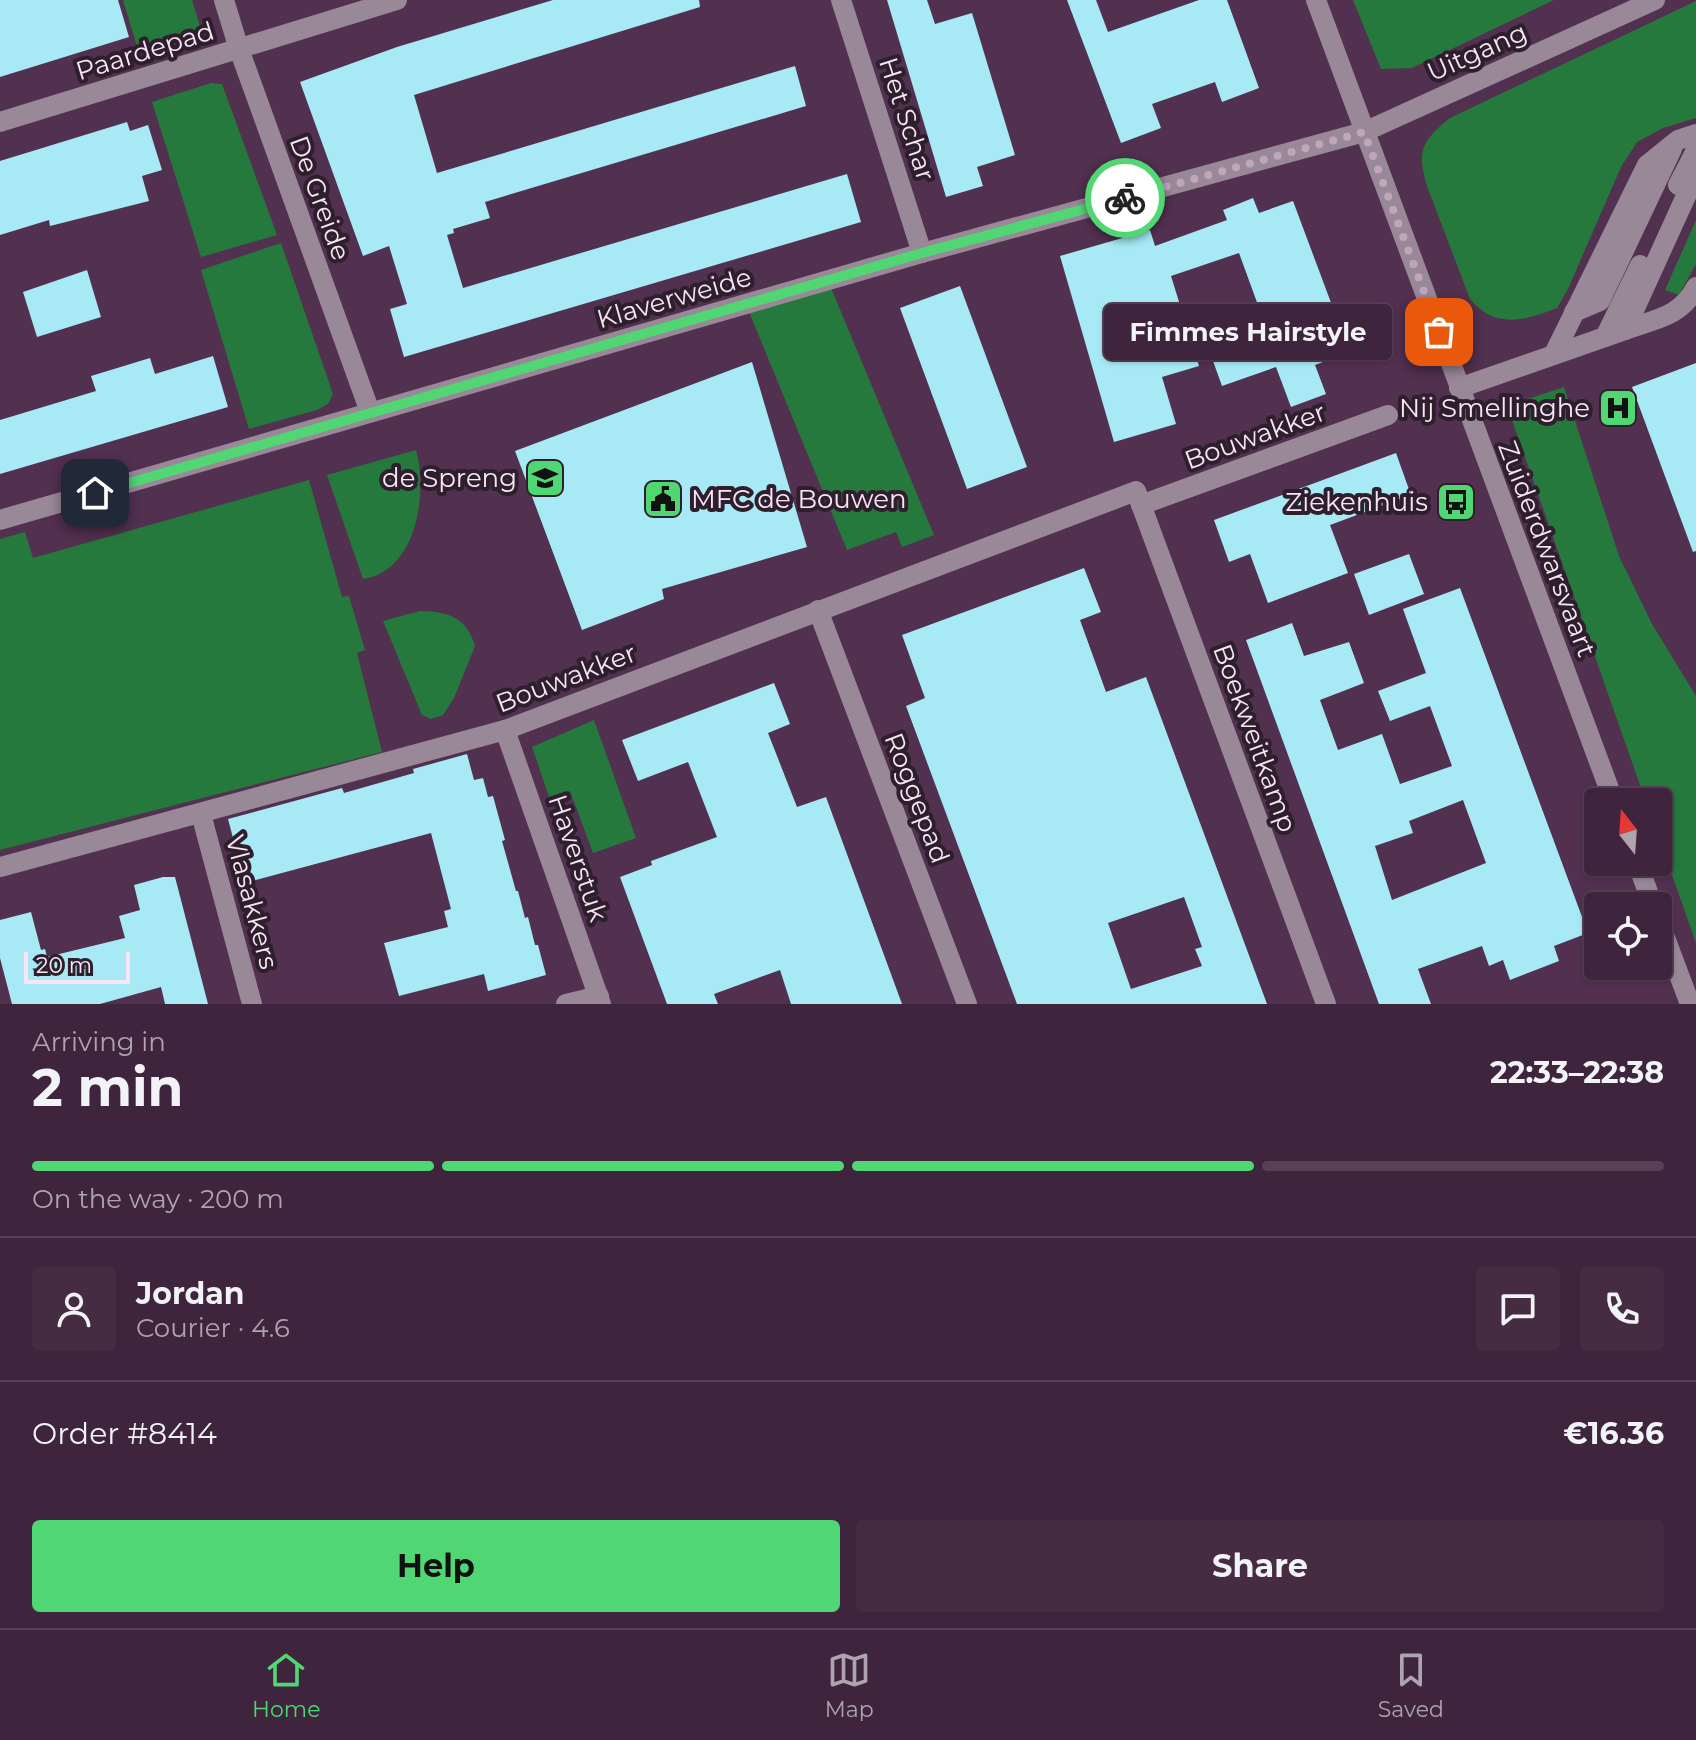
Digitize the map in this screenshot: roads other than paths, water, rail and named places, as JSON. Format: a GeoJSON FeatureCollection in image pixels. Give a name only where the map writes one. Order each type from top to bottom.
{"type":"FeatureCollection","features":[{"type":"Feature","properties":{"kind":"street","name":"De Greide"},"geometry":{"type":"LineString","coordinates":[[224,0],[370,412]]}},
{"type":"Feature","properties":{"kind":"street","name":"Paardepad"},"geometry":{"type":"LineString","coordinates":[[0,122],[397,0]]}},
{"type":"Feature","properties":{"kind":"street","name":"Het Schar"},"geometry":{"type":"LineString","coordinates":[[841,0],[922,253]]}},
{"type":"Feature","properties":{"kind":"street","name":"Zuiderdwarsvaart"},"geometry":{"type":"LineString","coordinates":[[1316,0],[1609,788]]}},
{"type":"Feature","properties":{"kind":"street","name":"Uitgang"},"geometry":{"type":"LineString","coordinates":[[1364,132],[1655,0]]}},
{"type":"Feature","properties":{"kind":"street","name":"Klaverweide"},"geometry":{"type":"LineString","coordinates":[[0,520],[922,253],[1364,132]]}},
{"type":"Feature","properties":{"kind":"street"},"geometry":{"type":"LineString","coordinates":[[1554,354],[1647,165],[1675,142],[1696,134]]}},
{"type":"Feature","properties":{"kind":"street"},"geometry":{"type":"LineString","coordinates":[[1615,334],[1696,150]]}},
{"type":"Feature","properties":{"kind":"street"},"geometry":{"type":"LineString","coordinates":[[1615,334],[1696,174]]}},
{"type":"Feature","properties":{"kind":"street"},"geometry":{"type":"LineString","coordinates":[[1459,388],[1680,310],[1696,287]]}},
{"type":"Feature","properties":{"kind":"street","name":"Bouwakker"},"geometry":{"type":"LineString","coordinates":[[0,867],[505,730],[818,610],[1388,415]]}},
{"type":"Feature","properties":{"kind":"street","name":"Boekweitkamp"},"geometry":{"type":"LineString","coordinates":[[1139,498],[1326,1004]]}},
{"type":"Feature","properties":{"kind":"street","name":"Roggepad"},"geometry":{"type":"LineString","coordinates":[[818,610],[967,1004]]}},
{"type":"Feature","properties":{"kind":"street","name":"Haverstuk"},"geometry":{"type":"LineString","coordinates":[[505,730],[600,1000]]}},
{"type":"Feature","properties":{"kind":"street","name":"Vlasakkers"},"geometry":{"type":"LineString","coordinates":[[201,814],[252,1004]]}},
{"type":"Feature","properties":{"kind":"street"},"geometry":{"type":"LineString","coordinates":[[1672,956],[1690,1004]]}},
{"type":"Feature","properties":{"kind":"street"},"geometry":{"type":"LineString","coordinates":[[566,1004],[600,1000]]}},
{"type":"Feature","properties":{"kind":"place","name":"Fimmes Hairstyle"},"geometry":{"type":"Point","coordinates":[1439,332]}},
{"type":"Feature","properties":{"kind":"place","name":"Nij Smellinghe"},"geometry":{"type":"Point","coordinates":[1618,408]}},
{"type":"Feature","properties":{"kind":"place","name":"de Spreng"},"geometry":{"type":"Point","coordinates":[545,478]}},
{"type":"Feature","properties":{"kind":"place","name":"MFC de Bouwen"},"geometry":{"type":"Point","coordinates":[663,499]}},
{"type":"Feature","properties":{"kind":"place","name":"Ziekenhuis"},"geometry":{"type":"Point","coordinates":[1456,502]}}]}
